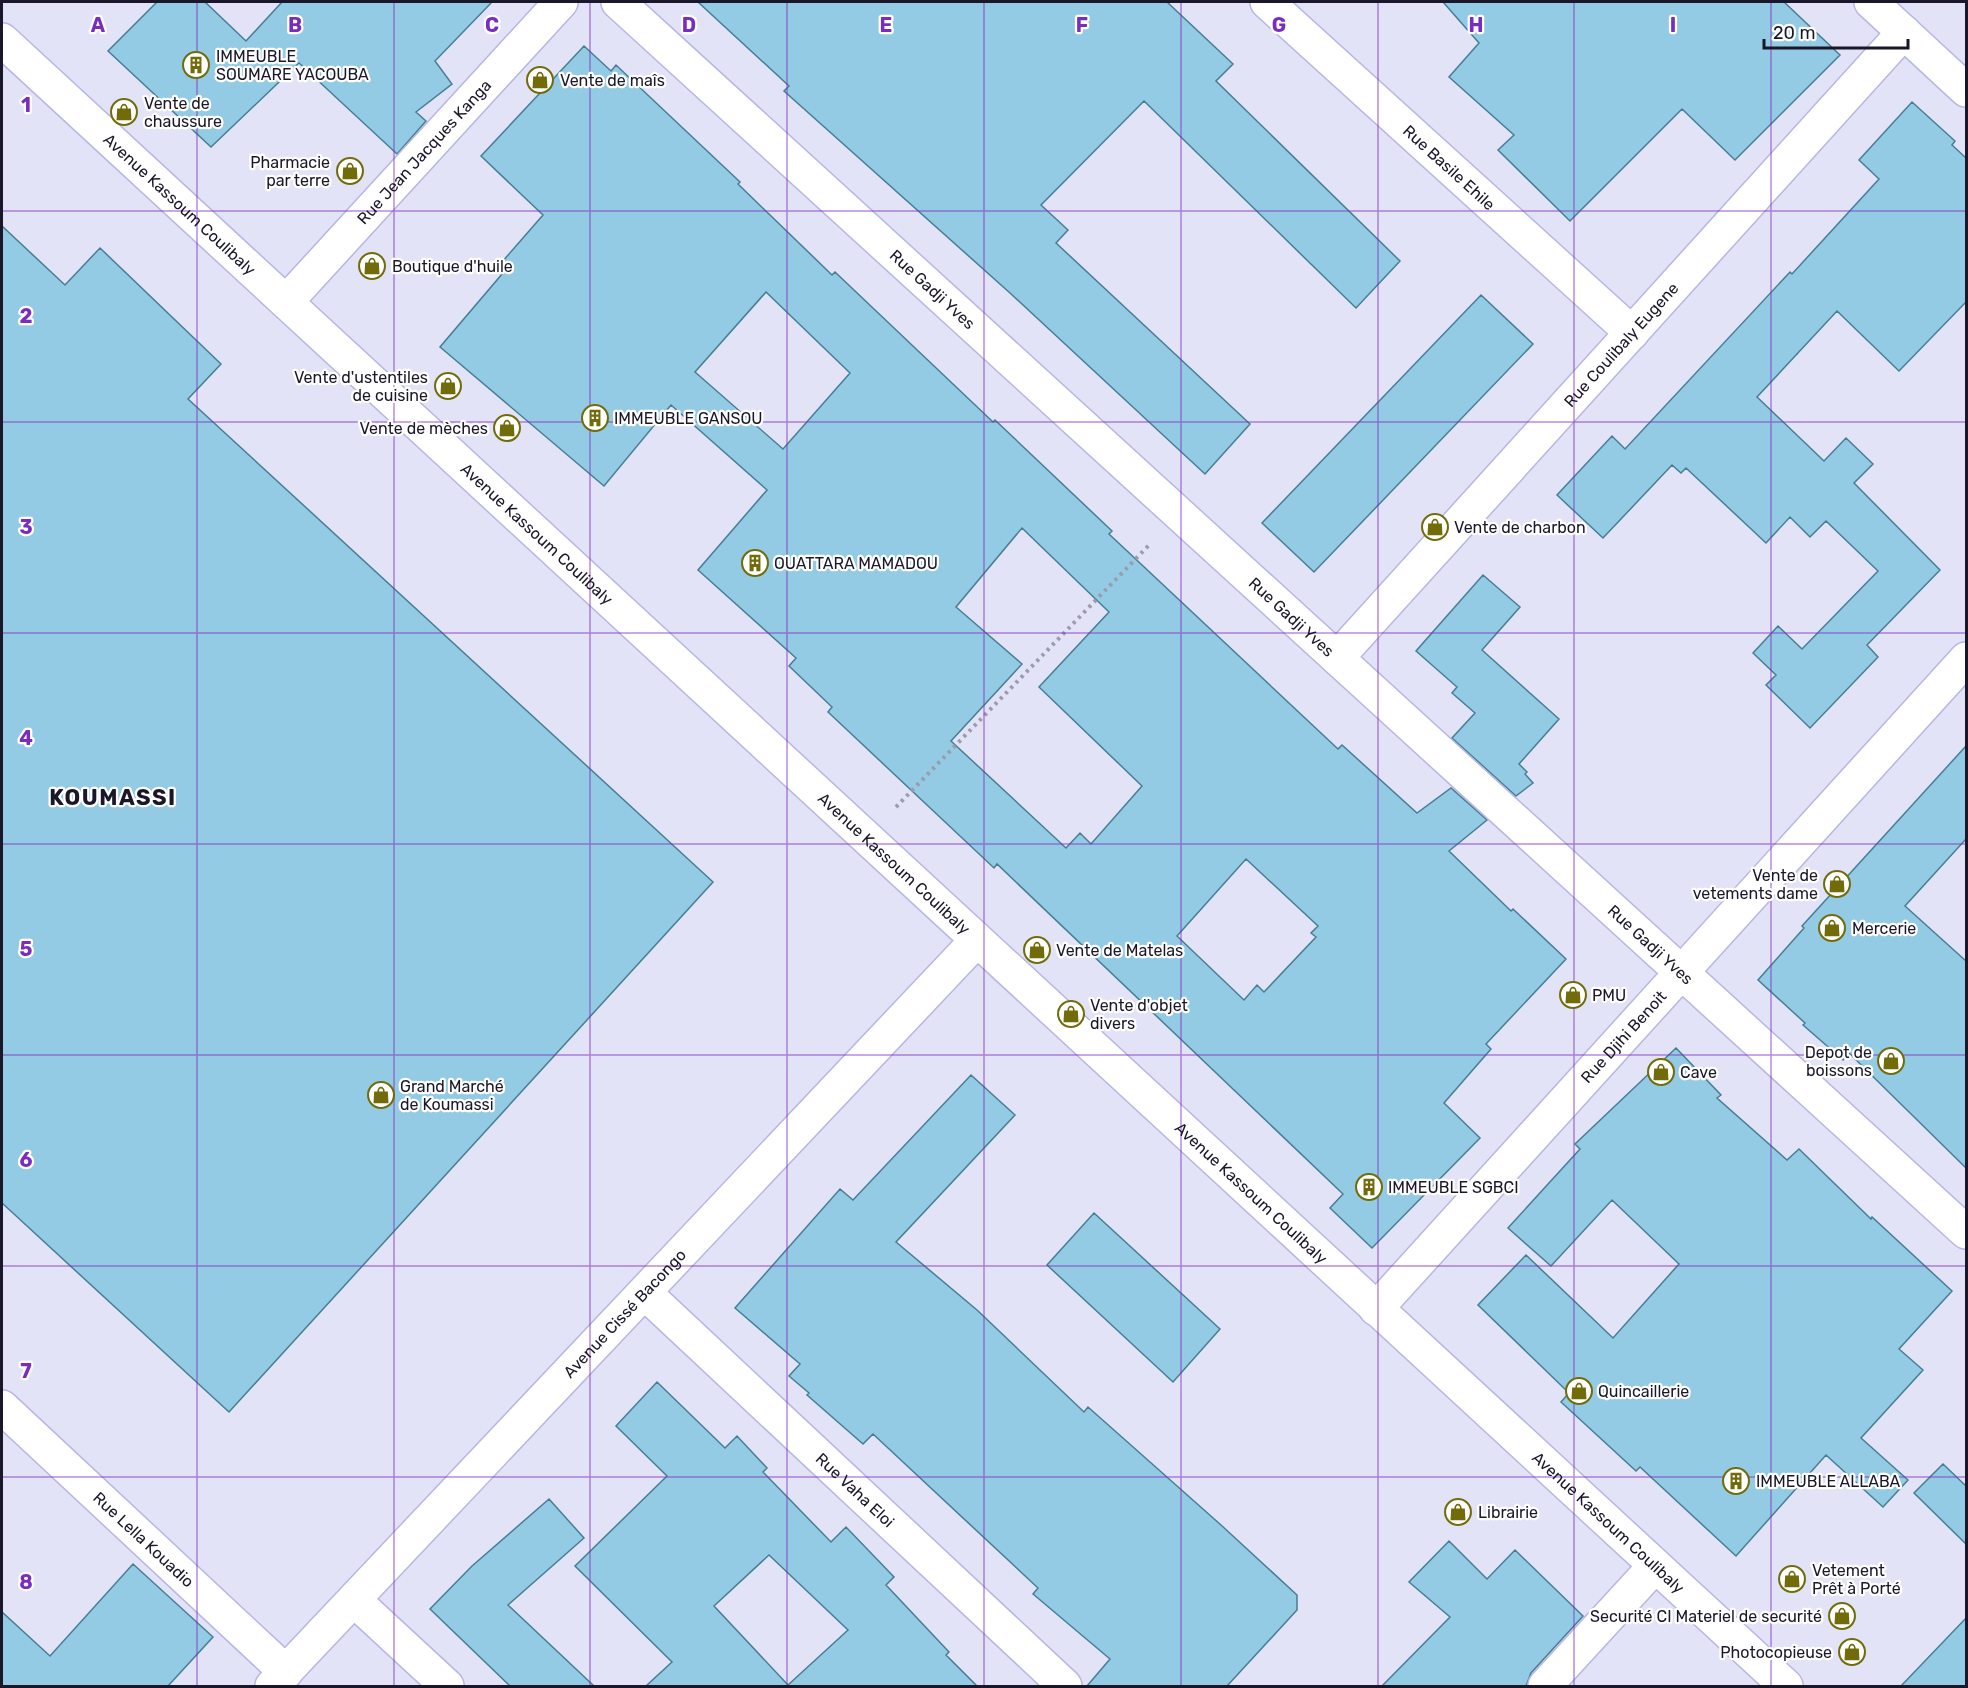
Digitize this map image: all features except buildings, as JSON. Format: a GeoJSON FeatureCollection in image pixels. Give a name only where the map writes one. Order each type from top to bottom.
{"type":"FeatureCollection","features":[{"type":"Feature","properties":{"kind":"street","name":"Rue Jean Jacques Kanga"},"geometry":{"type":"LineString","coordinates":[[285,302],[561,2]]}},
{"type":"Feature","properties":{"kind":"street","name":"Rue Gadji Yves"},"geometry":{"type":"LineString","coordinates":[[618,2],[1966,1232]]}},
{"type":"Feature","properties":{"kind":"street","name":"Rue Basile Ehile"},"geometry":{"type":"LineString","coordinates":[[1268,2],[1632,333]]}},
{"type":"Feature","properties":{"kind":"street"},"geometry":{"type":"LineString","coordinates":[[1871,2],[1966,90]]}},
{"type":"Feature","properties":{"kind":"street","name":"Rue Coulibaly Eugene"},"geometry":{"type":"LineString","coordinates":[[1337,658],[1904,32]]}},
{"type":"Feature","properties":{"kind":"street","name":"Avenue Kassoum Coulibaly"},"geometry":{"type":"LineString","coordinates":[[2,40],[1786,1686]]}},
{"type":"Feature","properties":{"kind":"street","name":"Rue Djihi Benoit"},"geometry":{"type":"LineString","coordinates":[[1376,1309],[1965,663]]}},
{"type":"Feature","properties":{"kind":"street","name":"Avenue Cissé Bacongo"},"geometry":{"type":"LineString","coordinates":[[279,1679],[977,940]]}},
{"type":"Feature","properties":{"kind":"street","name":"Rue Vaha Eloi"},"geometry":{"type":"LineString","coordinates":[[645,1293],[1065,1686]]}},
{"type":"Feature","properties":{"kind":"street","name":"Rue Lella Kouadio"},"geometry":{"type":"LineString","coordinates":[[2,1407],[279,1679]]}},
{"type":"Feature","properties":{"kind":"street"},"geometry":{"type":"LineString","coordinates":[[1545,1686],[1655,1566]]}},
{"type":"Feature","properties":{"kind":"street"},"geometry":{"type":"LineString","coordinates":[[354,1600],[447,1686]]}},
{"type":"Feature","properties":{"kind":"path"},"geometry":{"type":"LineString","coordinates":[[866,838],[1179,513]]}},
{"type":"Feature","properties":{"kind":"place","name":"IMMEUBLE SOUMARE YACOUBA"},"geometry":{"type":"Point","coordinates":[196,65]}},
{"type":"Feature","properties":{"kind":"place","name":"Vente de maîs"},"geometry":{"type":"Point","coordinates":[540,80]}},
{"type":"Feature","properties":{"kind":"place","name":"Vente de chaussure"},"geometry":{"type":"Point","coordinates":[124,112]}},
{"type":"Feature","properties":{"kind":"place","name":"Pharmacie par terre"},"geometry":{"type":"Point","coordinates":[350,171]}},
{"type":"Feature","properties":{"kind":"place","name":"Boutique d'huile"},"geometry":{"type":"Point","coordinates":[372,266]}},
{"type":"Feature","properties":{"kind":"place","name":"Vente d'ustentiles de cuisine"},"geometry":{"type":"Point","coordinates":[448,386]}},
{"type":"Feature","properties":{"kind":"place","name":"IMMEUBLE GANSOU"},"geometry":{"type":"Point","coordinates":[595,418]}},
{"type":"Feature","properties":{"kind":"place","name":"Vente de mèches"},"geometry":{"type":"Point","coordinates":[507,428]}},
{"type":"Feature","properties":{"kind":"place","name":"Vente de charbon"},"geometry":{"type":"Point","coordinates":[1435,527]}},
{"type":"Feature","properties":{"kind":"place","name":"OUATTARA MAMADOU"},"geometry":{"type":"Point","coordinates":[755,563]}},
{"type":"Feature","properties":{"kind":"place","name":"Vente de vetements dame"},"geometry":{"type":"Point","coordinates":[1837,884]}},
{"type":"Feature","properties":{"kind":"place","name":"Mercerie"},"geometry":{"type":"Point","coordinates":[1832,928]}},
{"type":"Feature","properties":{"kind":"place","name":"Vente de Matelas"},"geometry":{"type":"Point","coordinates":[1037,950]}},
{"type":"Feature","properties":{"kind":"place","name":"PMU"},"geometry":{"type":"Point","coordinates":[1573,995]}},
{"type":"Feature","properties":{"kind":"place","name":"Vente d'objet divers"},"geometry":{"type":"Point","coordinates":[1071,1014]}},
{"type":"Feature","properties":{"kind":"place","name":"Depot de boissons"},"geometry":{"type":"Point","coordinates":[1891,1061]}},
{"type":"Feature","properties":{"kind":"place","name":"Cave"},"geometry":{"type":"Point","coordinates":[1661,1072]}},
{"type":"Feature","properties":{"kind":"place","name":"Grand Marché de Koumassi"},"geometry":{"type":"Point","coordinates":[381,1095]}},
{"type":"Feature","properties":{"kind":"place","name":"IMMEUBLE SGBCI"},"geometry":{"type":"Point","coordinates":[1369,1187]}},
{"type":"Feature","properties":{"kind":"place","name":"Quincaillerie"},"geometry":{"type":"Point","coordinates":[1579,1391]}},
{"type":"Feature","properties":{"kind":"place","name":"IMMEUBLE ALLABA"},"geometry":{"type":"Point","coordinates":[1736,1481]}},
{"type":"Feature","properties":{"kind":"place","name":"Librairie"},"geometry":{"type":"Point","coordinates":[1458,1512]}},
{"type":"Feature","properties":{"kind":"place","name":"Vetement Prêt à Porté"},"geometry":{"type":"Point","coordinates":[1792,1579]}},
{"type":"Feature","properties":{"kind":"place","name":"Securité CI Materiel de securité"},"geometry":{"type":"Point","coordinates":[1842,1616]}},
{"type":"Feature","properties":{"kind":"place","name":"Photocopieuse"},"geometry":{"type":"Point","coordinates":[1852,1652]}},
{"type":"Feature","properties":{"kind":"district","name":"KOUMASSI"},"geometry":{"type":"Point","coordinates":[113,797]}}]}
